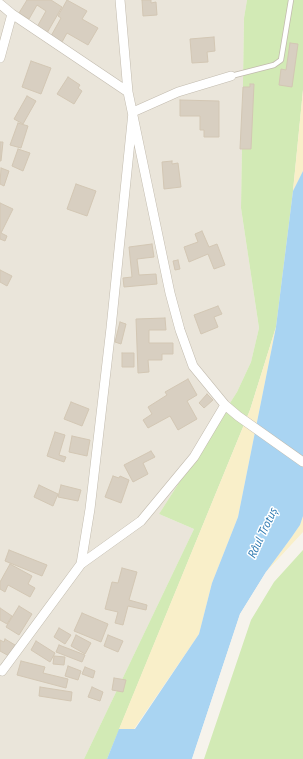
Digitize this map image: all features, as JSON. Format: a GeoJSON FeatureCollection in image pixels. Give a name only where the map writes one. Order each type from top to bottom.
{"type":"FeatureCollection","features":[{"type":"Feature","properties":{"kind":"street"},"geometry":{"type":"LineString","coordinates":[[120,0],[128,92],[170,293],[180,330],[193,366],[225,405],[238,416],[303,462]]}},
{"type":"Feature","properties":{"kind":"street"},"geometry":{"type":"LineString","coordinates":[[0,4],[12,14],[128,92]]}},
{"type":"Feature","properties":{"kind":"street"},"geometry":{"type":"LineString","coordinates":[[0,58],[12,14]]}},
{"type":"Feature","properties":{"kind":"street"},"geometry":{"type":"LineString","coordinates":[[133,112],[178,92],[232,76]]}},
{"type":"Feature","properties":{"kind":"street"},"geometry":{"type":"LineString","coordinates":[[81,564],[90,509],[111,328],[133,112]]}},
{"type":"Feature","properties":{"kind":"street"},"geometry":{"type":"LineString","coordinates":[[1,672],[81,564],[141,521],[194,457],[225,405]]}},
{"type":"Feature","properties":{"kind":"lane"},"geometry":{"type":"LineString","coordinates":[[232,76],[274,65],[281,60],[291,0]]}},
{"type":"Feature","properties":{"kind":"shaded area"},"geometry":{"type":"Polygon","coordinates":[[[0,0],[247,0],[244,18],[241,208],[259,328],[251,362],[237,392],[159,514],[194,529],[84,759],[0,759],[0,0]]]}},
{"type":"Feature","properties":{"kind":"green space"},"geometry":{"type":"Polygon","coordinates":[[[247,0],[303,0],[303,90],[293,191],[276,327],[250,410],[107,759],[84,759],[194,529],[159,514],[237,392],[251,362],[259,328],[241,208],[244,18],[247,0]]]}},
{"type":"Feature","properties":{"kind":"green space"},"geometry":{"type":"Polygon","coordinates":[[[303,550],[303,759],[204,759],[251,620],[274,582],[303,550]]]}},
{"type":"Feature","properties":{"kind":"sand"},"geometry":{"type":"Polygon","coordinates":[[[303,90],[303,171],[293,191],[303,90]]]}},
{"type":"Feature","properties":{"kind":"sand"},"geometry":{"type":"Polygon","coordinates":[[[276,327],[238,517],[212,583],[199,634],[134,729],[119,729],[250,410],[276,327]]]}},
{"type":"Feature","properties":{"kind":"sand"},"geometry":{"type":"Polygon","coordinates":[[[303,516],[303,532],[266,572],[300,525],[303,516]]]}},
{"type":"Feature","properties":{"kind":"water","name":"Râul Trotuș"},"geometry":{"type":"Polygon","coordinates":[[[303,171],[303,516],[300,525],[266,572],[240,614],[192,759],[107,759],[119,729],[135,729],[199,634],[212,583],[238,517],[276,327],[293,191],[303,171]]]}},
{"type":"Feature","properties":{"kind":"pier"},"geometry":{"type":"Polygon","coordinates":[[[275,563],[242,615],[194,759],[192,759],[240,614],[266,572],[275,563]]]}},
{"type":"Feature","properties":{"kind":"building"},"geometry":{"type":"Polygon","coordinates":[[[27,0],[51,0],[62,7],[47,33],[37,27],[46,11],[37,5],[29,19],[19,13],[27,0]]]}},
{"type":"Feature","properties":{"kind":"building"},"geometry":{"type":"Polygon","coordinates":[[[67,0],[87,11],[82,19],[98,28],[88,45],[67,33],[62,42],[51,36],[61,18],[58,16],[67,0]]]}},
{"type":"Feature","properties":{"kind":"building"},"geometry":{"type":"Polygon","coordinates":[[[142,0],[151,0],[151,3],[156,2],[157,15],[143,16],[142,0]]]}},
{"type":"Feature","properties":{"kind":"building"},"geometry":{"type":"Polygon","coordinates":[[[214,37],[215,51],[207,52],[208,62],[192,63],[190,39],[214,37]]]}},
{"type":"Feature","properties":{"kind":"building"},"geometry":{"type":"Polygon","coordinates":[[[290,43],[298,44],[292,87],[279,85],[281,69],[286,70],[290,43]]]}},
{"type":"Feature","properties":{"kind":"building"},"geometry":{"type":"Polygon","coordinates":[[[31,61],[51,68],[41,94],[22,87],[31,61]]]}},
{"type":"Feature","properties":{"kind":"building"},"geometry":{"type":"Polygon","coordinates":[[[68,77],[80,85],[78,88],[82,91],[74,104],[57,94],[68,77]]]}},
{"type":"Feature","properties":{"kind":"building"},"geometry":{"type":"Polygon","coordinates":[[[250,84],[254,84],[251,149],[240,149],[243,87],[250,87],[250,84]]]}},
{"type":"Feature","properties":{"kind":"building"},"geometry":{"type":"Polygon","coordinates":[[[27,96],[36,101],[23,124],[14,119],[27,96]]]}},
{"type":"Feature","properties":{"kind":"building"},"geometry":{"type":"Polygon","coordinates":[[[180,100],[219,101],[219,137],[204,137],[204,130],[200,130],[200,116],[180,116],[180,100]]]}},
{"type":"Feature","properties":{"kind":"building"},"geometry":{"type":"Polygon","coordinates":[[[18,123],[28,126],[21,148],[10,145],[18,123]]]}},
{"type":"Feature","properties":{"kind":"building"},"geometry":{"type":"Polygon","coordinates":[[[0,142],[3,142],[1,161],[0,161],[0,142]]]}},
{"type":"Feature","properties":{"kind":"building"},"geometry":{"type":"Polygon","coordinates":[[[18,149],[30,153],[23,171],[12,166],[18,149]]]}},
{"type":"Feature","properties":{"kind":"building"},"geometry":{"type":"Polygon","coordinates":[[[172,161],[172,164],[178,163],[181,187],[164,189],[162,162],[172,161]]]}},
{"type":"Feature","properties":{"kind":"building"},"geometry":{"type":"Polygon","coordinates":[[[1,168],[9,171],[4,186],[0,184],[1,168]]]}},
{"type":"Feature","properties":{"kind":"building"},"geometry":{"type":"Polygon","coordinates":[[[76,184],[96,191],[87,216],[67,209],[76,184]]]}},
{"type":"Feature","properties":{"kind":"building"},"geometry":{"type":"Polygon","coordinates":[[[0,203],[13,209],[1,233],[7,236],[5,241],[0,239],[0,203]]]}},
{"type":"Feature","properties":{"kind":"building"},"geometry":{"type":"Polygon","coordinates":[[[202,231],[209,247],[217,244],[225,265],[214,269],[208,254],[189,262],[184,247],[198,242],[195,234],[202,231]]]}},
{"type":"Feature","properties":{"kind":"building"},"geometry":{"type":"Polygon","coordinates":[[[152,244],[154,257],[137,259],[139,275],[156,274],[157,284],[124,287],[123,278],[132,277],[129,247],[152,244]]]}},
{"type":"Feature","properties":{"kind":"building"},"geometry":{"type":"Polygon","coordinates":[[[178,260],[180,269],[175,270],[173,261],[178,260]]]}},
{"type":"Feature","properties":{"kind":"building"},"geometry":{"type":"Polygon","coordinates":[[[0,270],[12,276],[7,286],[0,282],[0,270]]]}},
{"type":"Feature","properties":{"kind":"building"},"geometry":{"type":"Polygon","coordinates":[[[218,306],[222,314],[214,317],[218,327],[201,334],[194,315],[218,306]]]}},
{"type":"Feature","properties":{"kind":"building"},"geometry":{"type":"Polygon","coordinates":[[[165,318],[166,330],[149,330],[149,343],[173,343],[173,354],[162,354],[162,360],[148,360],[149,372],[138,373],[136,319],[165,318]]]}},
{"type":"Feature","properties":{"kind":"building"},"geometry":{"type":"Polygon","coordinates":[[[120,322],[126,324],[121,344],[115,342],[120,322]]]}},
{"type":"Feature","properties":{"kind":"building"},"geometry":{"type":"Polygon","coordinates":[[[122,353],[134,353],[134,367],[122,367],[122,353]]]}},
{"type":"Feature","properties":{"kind":"building"},"geometry":{"type":"Polygon","coordinates":[[[188,379],[197,395],[187,401],[197,419],[178,430],[170,416],[148,428],[143,420],[152,414],[148,407],[167,395],[165,392],[188,379]]]}},
{"type":"Feature","properties":{"kind":"building"},"geometry":{"type":"Polygon","coordinates":[[[207,394],[213,400],[204,408],[199,403],[207,394]]]}},
{"type":"Feature","properties":{"kind":"building"},"geometry":{"type":"Polygon","coordinates":[[[71,402],[89,409],[82,426],[64,419],[71,402]]]}},
{"type":"Feature","properties":{"kind":"building"},"geometry":{"type":"Polygon","coordinates":[[[55,432],[65,435],[59,455],[66,457],[64,462],[47,456],[55,432]]]}},
{"type":"Feature","properties":{"kind":"building"},"geometry":{"type":"Polygon","coordinates":[[[72,436],[90,440],[87,456],[69,452],[72,436]]]}},
{"type":"Feature","properties":{"kind":"building"},"geometry":{"type":"Polygon","coordinates":[[[151,451],[155,457],[143,463],[148,474],[133,482],[124,465],[151,451]]]}},
{"type":"Feature","properties":{"kind":"building"},"geometry":{"type":"Polygon","coordinates":[[[113,476],[119,478],[120,476],[129,480],[121,503],[105,497],[113,476]]]}},
{"type":"Feature","properties":{"kind":"building"},"geometry":{"type":"Polygon","coordinates":[[[39,485],[58,494],[53,506],[34,497],[39,485]]]}},
{"type":"Feature","properties":{"kind":"building"},"geometry":{"type":"Polygon","coordinates":[[[61,485],[81,490],[78,501],[58,497],[61,485]]]}},
{"type":"Feature","properties":{"kind":"building"},"geometry":{"type":"Polygon","coordinates":[[[9,550],[47,565],[42,576],[5,561],[9,550]]]}},
{"type":"Feature","properties":{"kind":"building"},"geometry":{"type":"Polygon","coordinates":[[[10,564],[32,576],[28,584],[35,588],[30,597],[8,585],[5,592],[0,589],[0,582],[10,564]]]}},
{"type":"Feature","properties":{"kind":"building"},"geometry":{"type":"Polygon","coordinates":[[[122,568],[137,572],[129,600],[147,605],[146,610],[128,606],[123,625],[115,623],[118,612],[105,609],[112,582],[118,583],[122,568]]]}},
{"type":"Feature","properties":{"kind":"building"},"geometry":{"type":"Polygon","coordinates":[[[19,606],[32,614],[19,635],[6,627],[19,606]]]}},
{"type":"Feature","properties":{"kind":"building"},"geometry":{"type":"Polygon","coordinates":[[[0,608],[12,616],[7,624],[0,620],[0,608]]]}},
{"type":"Feature","properties":{"kind":"building"},"geometry":{"type":"Polygon","coordinates":[[[82,613],[108,624],[101,642],[74,631],[82,613]]]}},
{"type":"Feature","properties":{"kind":"building"},"geometry":{"type":"Polygon","coordinates":[[[59,628],[71,635],[65,644],[54,637],[59,628]]]}},
{"type":"Feature","properties":{"kind":"building"},"geometry":{"type":"Polygon","coordinates":[[[76,635],[91,643],[85,654],[71,646],[76,635]]]}},
{"type":"Feature","properties":{"kind":"building"},"geometry":{"type":"Polygon","coordinates":[[[108,635],[123,641],[118,652],[104,646],[108,635]]]}},
{"type":"Feature","properties":{"kind":"building"},"geometry":{"type":"Polygon","coordinates":[[[5,639],[15,645],[9,656],[0,651],[0,640],[4,642],[5,639]]]}},
{"type":"Feature","properties":{"kind":"building"},"geometry":{"type":"Polygon","coordinates":[[[36,641],[55,653],[50,662],[31,650],[36,641]]]}},
{"type":"Feature","properties":{"kind":"building"},"geometry":{"type":"Polygon","coordinates":[[[59,645],[85,655],[82,662],[56,652],[59,645]]]}},
{"type":"Feature","properties":{"kind":"building"},"geometry":{"type":"Polygon","coordinates":[[[54,656],[65,657],[64,665],[53,664],[54,656]]]}},
{"type":"Feature","properties":{"kind":"building"},"geometry":{"type":"Polygon","coordinates":[[[21,661],[45,667],[43,673],[68,679],[66,688],[17,675],[21,661]]]}},
{"type":"Feature","properties":{"kind":"building"},"geometry":{"type":"Polygon","coordinates":[[[68,666],[81,671],[78,680],[65,676],[68,666]]]}},
{"type":"Feature","properties":{"kind":"building"},"geometry":{"type":"Polygon","coordinates":[[[85,667],[95,671],[93,678],[82,674],[85,667]]]}},
{"type":"Feature","properties":{"kind":"building"},"geometry":{"type":"Polygon","coordinates":[[[114,678],[126,680],[123,692],[112,690],[114,678]]]}},
{"type":"Feature","properties":{"kind":"building"},"geometry":{"type":"Polygon","coordinates":[[[40,687],[72,692],[71,701],[39,696],[40,687]]]}},
{"type":"Feature","properties":{"kind":"building"},"geometry":{"type":"Polygon","coordinates":[[[92,687],[103,692],[100,701],[88,697],[92,687]]]}}]}
